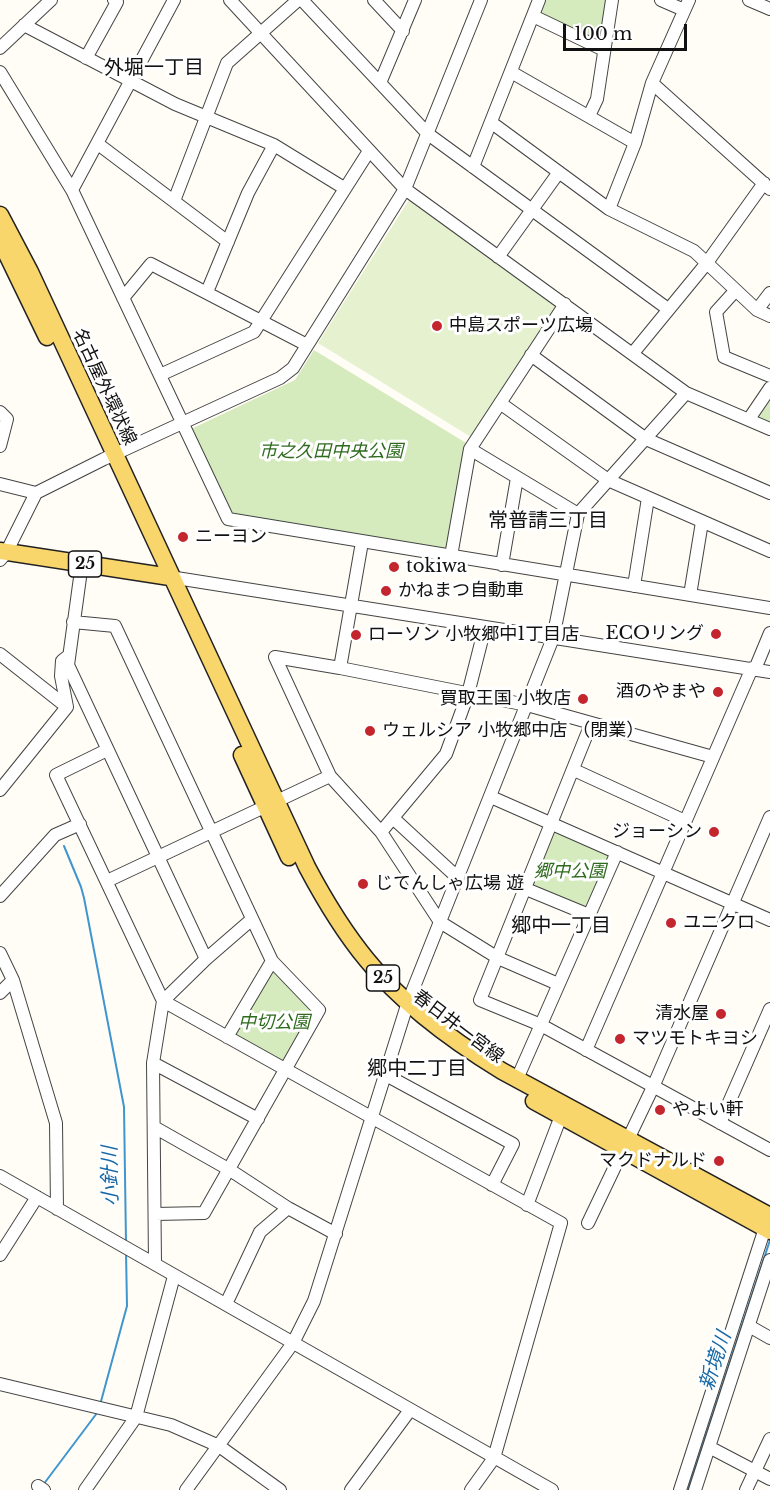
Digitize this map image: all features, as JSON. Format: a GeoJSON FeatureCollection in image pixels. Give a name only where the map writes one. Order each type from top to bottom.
{"type":"FeatureCollection","features":[{"type":"Feature","properties":{"kind":"main road","name":"名古屋外環状線"},"geometry":{"type":"LineString","coordinates":[[0,215],[30,272],[109,457],[164,577]]}},
{"type":"Feature","properties":{"kind":"main road","name":"名古屋外環状線"},"geometry":{"type":"LineString","coordinates":[[0,240],[109,457]]}},
{"type":"Feature","properties":{"kind":"main road","name":"25"},"geometry":{"type":"LineString","coordinates":[[2,555],[81,563],[164,577]]}},
{"type":"Feature","properties":{"kind":"main road","name":"春日井一宮線"},"geometry":{"type":"LineString","coordinates":[[164,577],[272,805],[296,870],[322,916],[383,994],[473,1053],[625,1145],[768,1225]]}},
{"type":"Feature","properties":{"kind":"main road","name":"春日井一宮線"},"geometry":{"type":"LineString","coordinates":[[406,1007],[467,1062],[561,1116],[625,1145]]}},
{"type":"Feature","properties":{"kind":"street"},"geometry":{"type":"LineString","coordinates":[[0,48],[51,0]]}},
{"type":"Feature","properties":{"kind":"street"},"geometry":{"type":"LineString","coordinates":[[86,58],[117,2],[114,0]]}},
{"type":"Feature","properties":{"kind":"street"},"geometry":{"type":"LineString","coordinates":[[72,190],[174,0]]}},
{"type":"Feature","properties":{"kind":"street"},"geometry":{"type":"LineString","coordinates":[[230,0],[405,189],[686,393],[770,429]]}},
{"type":"Feature","properties":{"kind":"street"},"geometry":{"type":"LineString","coordinates":[[174,201],[227,63],[300,0],[428,134],[668,309]]}},
{"type":"Feature","properties":{"kind":"street"},"geometry":{"type":"LineString","coordinates":[[374,0],[403,30]]}},
{"type":"Feature","properties":{"kind":"street"},"geometry":{"type":"LineString","coordinates":[[380,83],[415,0]]}},
{"type":"Feature","properties":{"kind":"street"},"geometry":{"type":"LineString","coordinates":[[2,555],[36,493],[287,374],[405,189],[481,0]]}},
{"type":"Feature","properties":{"kind":"street"},"geometry":{"type":"LineString","coordinates":[[473,167],[539,0]]}},
{"type":"Feature","properties":{"kind":"street"},"geometry":{"type":"LineString","coordinates":[[589,116],[597,99],[612,0]]}},
{"type":"Feature","properties":{"kind":"street"},"geometry":{"type":"LineString","coordinates":[[609,209],[635,143],[652,83],[686,5],[662,0]]}},
{"type":"Feature","properties":{"kind":"street"},"geometry":{"type":"LineString","coordinates":[[749,0],[770,9]]}},
{"type":"Feature","properties":{"kind":"street"},"geometry":{"type":"LineString","coordinates":[[533,16],[604,50]]}},
{"type":"Feature","properties":{"kind":"street"},"geometry":{"type":"LineString","coordinates":[[24,26],[207,118],[274,145],[345,188]]}},
{"type":"Feature","properties":{"kind":"street"},"geometry":{"type":"LineString","coordinates":[[0,72],[72,190],[228,519],[770,608]]}},
{"type":"Feature","properties":{"kind":"street"},"geometry":{"type":"LineString","coordinates":[[511,72],[635,143]]}},
{"type":"Feature","properties":{"kind":"street"},"geometry":{"type":"LineString","coordinates":[[633,353],[767,186],[652,83]]}},
{"type":"Feature","properties":{"kind":"street"},"geometry":{"type":"LineString","coordinates":[[492,123],[609,209],[694,251],[757,310],[770,316]]}},
{"type":"Feature","properties":{"kind":"street"},"geometry":{"type":"LineString","coordinates":[[98,144],[228,242]]}},
{"type":"Feature","properties":{"kind":"street"},"geometry":{"type":"LineString","coordinates":[[207,292],[248,194],[274,145]]}},
{"type":"Feature","properties":{"kind":"street"},"geometry":{"type":"LineString","coordinates":[[160,375],[254,332],[369,151]]}},
{"type":"Feature","properties":{"kind":"street"},"geometry":{"type":"LineString","coordinates":[[498,257],[559,172]]}},
{"type":"Feature","properties":{"kind":"street"},"geometry":{"type":"LineString","coordinates":[[123,298],[151,264],[307,345]]}},
{"type":"Feature","properties":{"kind":"street"},"geometry":{"type":"LineString","coordinates":[[735,291],[716,312],[724,357],[770,376]]}},
{"type":"Feature","properties":{"kind":"street"},"geometry":{"type":"LineString","coordinates":[[757,310],[770,293]]}},
{"type":"Feature","properties":{"kind":"street"},"geometry":{"type":"LineString","coordinates":[[451,556],[470,449],[565,304]]}},
{"type":"Feature","properties":{"kind":"street"},"geometry":{"type":"LineString","coordinates":[[531,355],[646,439],[770,493]]}},
{"type":"Feature","properties":{"kind":"street"},"geometry":{"type":"LineString","coordinates":[[748,419],[770,388]]}},
{"type":"Feature","properties":{"kind":"street"},"geometry":{"type":"LineString","coordinates":[[186,1490],[293,1343],[314,1301],[406,1007],[553,638],[578,513],[686,393]]}},
{"type":"Feature","properties":{"kind":"street"},"geometry":{"type":"LineString","coordinates":[[500,403],[608,480],[770,551]]}},
{"type":"Feature","properties":{"kind":"street"},"geometry":{"type":"LineString","coordinates":[[0,412],[7,419],[0,446]]}},
{"type":"Feature","properties":{"kind":"street"},"geometry":{"type":"LineString","coordinates":[[470,449],[578,513]]}},
{"type":"Feature","properties":{"kind":"street"},"geometry":{"type":"LineString","coordinates":[[502,565],[517,478]]}},
{"type":"Feature","properties":{"kind":"street"},"geometry":{"type":"LineString","coordinates":[[0,484],[36,493]]}},
{"type":"Feature","properties":{"kind":"street"},"geometry":{"type":"LineString","coordinates":[[634,586],[648,498]]}},
{"type":"Feature","properties":{"kind":"street"},"geometry":{"type":"LineString","coordinates":[[690,595],[702,522]]}},
{"type":"Feature","properties":{"kind":"street"},"geometry":{"type":"LineString","coordinates":[[340,668],[362,542]]}},
{"type":"Feature","properties":{"kind":"street"},"geometry":{"type":"LineString","coordinates":[[81,563],[68,664],[206,959]]}},
{"type":"Feature","properties":{"kind":"street"},"geometry":{"type":"LineString","coordinates":[[164,577],[770,672]]}},
{"type":"Feature","properties":{"kind":"street"},"geometry":{"type":"LineString","coordinates":[[73,622],[115,626],[272,961],[319,1010],[204,1213],[155,1214]]}},
{"type":"Feature","properties":{"kind":"street"},"geometry":{"type":"LineString","coordinates":[[381,832],[446,754],[468,694],[485,627]]}},
{"type":"Feature","properties":{"kind":"street"},"geometry":{"type":"LineString","coordinates":[[586,1050],[713,757],[770,633]]}},
{"type":"Feature","properties":{"kind":"street"},"geometry":{"type":"LineString","coordinates":[[0,654],[67,707]]}},
{"type":"Feature","properties":{"kind":"street"},"geometry":{"type":"LineString","coordinates":[[0,790],[67,707],[61,676],[62,661],[68,656]]}},
{"type":"Feature","properties":{"kind":"street"},"geometry":{"type":"LineString","coordinates":[[558,984],[498,958],[440,922],[381,832],[330,776],[274,657],[527,705],[713,757]]}},
{"type":"Feature","properties":{"kind":"street"},"geometry":{"type":"LineString","coordinates":[[591,724],[480,1000],[541,1025],[770,1150]]}},
{"type":"Feature","properties":{"kind":"street"},"geometry":{"type":"LineString","coordinates":[[107,750],[56,775],[163,1001],[153,1063],[155,1264]]}},
{"type":"Feature","properties":{"kind":"street"},"geometry":{"type":"LineString","coordinates":[[574,770],[686,821]]}},
{"type":"Feature","properties":{"kind":"street"},"geometry":{"type":"LineString","coordinates":[[107,881],[330,776]]}},
{"type":"Feature","properties":{"kind":"street"},"geometry":{"type":"LineString","coordinates":[[491,797],[770,920]]}},
{"type":"Feature","properties":{"kind":"street"},"geometry":{"type":"LineString","coordinates":[[588,1223],[653,1087],[770,817]]}},
{"type":"Feature","properties":{"kind":"street"},"geometry":{"type":"LineString","coordinates":[[393,818],[458,878]]}},
{"type":"Feature","properties":{"kind":"street"},"geometry":{"type":"LineString","coordinates":[[0,896],[55,835],[80,824]]}},
{"type":"Feature","properties":{"kind":"street"},"geometry":{"type":"LineString","coordinates":[[517,1079],[617,852]]}},
{"type":"Feature","properties":{"kind":"street"},"geometry":{"type":"LineString","coordinates":[[526,889],[589,915]]}},
{"type":"Feature","properties":{"kind":"street"},"geometry":{"type":"LineString","coordinates":[[163,1001],[251,920]]}},
{"type":"Feature","properties":{"kind":"street"},"geometry":{"type":"LineString","coordinates":[[0,953],[13,980],[56,1123],[57,1209]]}},
{"type":"Feature","properties":{"kind":"street"},"geometry":{"type":"LineString","coordinates":[[227,1036],[272,961]]}},
{"type":"Feature","properties":{"kind":"street"},"geometry":{"type":"LineString","coordinates":[[0,993],[13,980]]}},
{"type":"Feature","properties":{"kind":"street"},"geometry":{"type":"LineString","coordinates":[[163,1001],[561,1223],[494,1458],[471,1490]]}},
{"type":"Feature","properties":{"kind":"street"},"geometry":{"type":"LineString","coordinates":[[720,1123],[770,1009]]}},
{"type":"Feature","properties":{"kind":"street"},"geometry":{"type":"LineString","coordinates":[[153,1063],[258,1119]]}},
{"type":"Feature","properties":{"kind":"street"},"geometry":{"type":"LineString","coordinates":[[386,1075],[513,1144],[492,1185]]}},
{"type":"Feature","properties":{"kind":"street"},"geometry":{"type":"LineString","coordinates":[[527,1204],[561,1116]]}},
{"type":"Feature","properties":{"kind":"street"},"geometry":{"type":"LineString","coordinates":[[154,1127],[230,1170],[288,1208],[336,1234]]}},
{"type":"Feature","properties":{"kind":"street"},"geometry":{"type":"LineString","coordinates":[[0,1176],[552,1490]]}},
{"type":"Feature","properties":{"kind":"street"},"geometry":{"type":"LineString","coordinates":[[0,1256],[36,1197]]}},
{"type":"Feature","properties":{"kind":"street"},"geometry":{"type":"LineString","coordinates":[[226,1304],[260,1232],[288,1208]]}},
{"type":"Feature","properties":{"kind":"street"},"geometry":{"type":"LineString","coordinates":[[680,1490],[768,1225]]}},
{"type":"Feature","properties":{"kind":"street"},"geometry":{"type":"LineString","coordinates":[[695,1490],[749,1326],[767,1286],[770,1260]]}},
{"type":"Feature","properties":{"kind":"street"},"geometry":{"type":"LineString","coordinates":[[85,1490],[136,1417],[174,1276]]}},
{"type":"Feature","properties":{"kind":"street"},"geometry":{"type":"LineString","coordinates":[[749,1326],[770,1338]]}},
{"type":"Feature","properties":{"kind":"street"},"geometry":{"type":"LineString","coordinates":[[0,1384],[171,1425],[219,1446],[280,1490]]}},
{"type":"Feature","properties":{"kind":"street"},"geometry":{"type":"LineString","coordinates":[[351,1490],[410,1410]]}},
{"type":"Feature","properties":{"kind":"street"},"geometry":{"type":"LineString","coordinates":[[746,1490],[770,1439]]}},
{"type":"Feature","properties":{"kind":"street"},"geometry":{"type":"LineString","coordinates":[[709,1447],[770,1479]]}},
{"type":"Feature","properties":{"kind":"green space"},"geometry":{"type":"Polygon","coordinates":[[[542,0],[608,0],[601,44],[537,14],[542,0]]]}},
{"type":"Feature","properties":{"kind":"green space","name":"中島スポーツ広場"},"geometry":{"type":"Polygon","coordinates":[[[409,200],[555,304],[557,308],[471,437],[318,343],[409,200]]]}},
{"type":"Feature","properties":{"kind":"green space","name":"市之久田中央公園"},"geometry":{"type":"Polygon","coordinates":[[[314,350],[466,443],[448,547],[444,549],[234,515],[230,512],[191,429],[295,380],[314,350]]]}},
{"type":"Feature","properties":{"kind":"green space"},"geometry":{"type":"Polygon","coordinates":[[[770,398],[770,424],[756,418],[770,398]]]}},
{"type":"Feature","properties":{"kind":"green space","name":"郷中公園"},"geometry":{"type":"Polygon","coordinates":[[[555,832],[609,855],[610,859],[587,910],[531,885],[551,834],[555,832]]]}},
{"type":"Feature","properties":{"kind":"green space","name":"中切公園"},"geometry":{"type":"Polygon","coordinates":[[[272,970],[314,1011],[284,1062],[234,1035],[272,970]]]}},
{"type":"Feature","properties":{"kind":"waterway","name":"小針川"},"geometry":{"type":"LineString","coordinates":[[64,846],[84,898],[124,1107],[126,1243]]}},
{"type":"Feature","properties":{"kind":"waterway","name":"新境川"},"geometry":{"type":"LineString","coordinates":[[688,1490],[770,1240]]}},
{"type":"Feature","properties":{"kind":"waterway","name":"小針川"},"geometry":{"type":"LineString","coordinates":[[100,1405],[127,1306],[126,1252]]}},
{"type":"Feature","properties":{"kind":"waterway","name":"小針川"},"geometry":{"type":"LineString","coordinates":[[43,1485],[97,1413]]}},
{"type":"Feature","properties":{"kind":"place","name":"中島スポーツ広場"},"geometry":{"type":"Point","coordinates":[437,326]}},
{"type":"Feature","properties":{"kind":"place","name":"ニーヨン"},"geometry":{"type":"Point","coordinates":[183,537]}},
{"type":"Feature","properties":{"kind":"place","name":"tokiwa"},"geometry":{"type":"Point","coordinates":[394,567]}},
{"type":"Feature","properties":{"kind":"place","name":"かねまつ自動車"},"geometry":{"type":"Point","coordinates":[386,591]}},
{"type":"Feature","properties":{"kind":"place","name":"ECOリング"},"geometry":{"type":"Point","coordinates":[716,634]}},
{"type":"Feature","properties":{"kind":"place","name":"ローソン 小牧郷中1丁目店"},"geometry":{"type":"Point","coordinates":[356,635]}},
{"type":"Feature","properties":{"kind":"place","name":"酒のやまや"},"geometry":{"type":"Point","coordinates":[718,692]}},
{"type":"Feature","properties":{"kind":"place","name":"買取王国 小牧店"},"geometry":{"type":"Point","coordinates":[583,699]}},
{"type":"Feature","properties":{"kind":"place","name":"ウェルシア 小牧郷中店 （閉業）"},"geometry":{"type":"Point","coordinates":[370,731]}},
{"type":"Feature","properties":{"kind":"place","name":"ジョーシン"},"geometry":{"type":"Point","coordinates":[714,832]}},
{"type":"Feature","properties":{"kind":"place","name":"じてんしゃ広場 遊"},"geometry":{"type":"Point","coordinates":[363,884]}},
{"type":"Feature","properties":{"kind":"place","name":"ユニクロ"},"geometry":{"type":"Point","coordinates":[671,923]}},
{"type":"Feature","properties":{"kind":"place","name":"清水屋"},"geometry":{"type":"Point","coordinates":[721,1014]}},
{"type":"Feature","properties":{"kind":"place","name":"マツモトキヨシ"},"geometry":{"type":"Point","coordinates":[620,1039]}},
{"type":"Feature","properties":{"kind":"place","name":"やよい軒"},"geometry":{"type":"Point","coordinates":[660,1110]}},
{"type":"Feature","properties":{"kind":"place","name":"マクドナルド"},"geometry":{"type":"Point","coordinates":[719,1161]}},
{"type":"Feature","properties":{"kind":"district","name":"外堀一丁目"},"geometry":{"type":"Point","coordinates":[154,68]}},
{"type":"Feature","properties":{"kind":"district","name":"常普請三丁目"},"geometry":{"type":"Point","coordinates":[548,521]}},
{"type":"Feature","properties":{"kind":"district","name":"郷中一丁目"},"geometry":{"type":"Point","coordinates":[561,926]}},
{"type":"Feature","properties":{"kind":"district","name":"郷中二丁目"},"geometry":{"type":"Point","coordinates":[417,1069]}}]}
